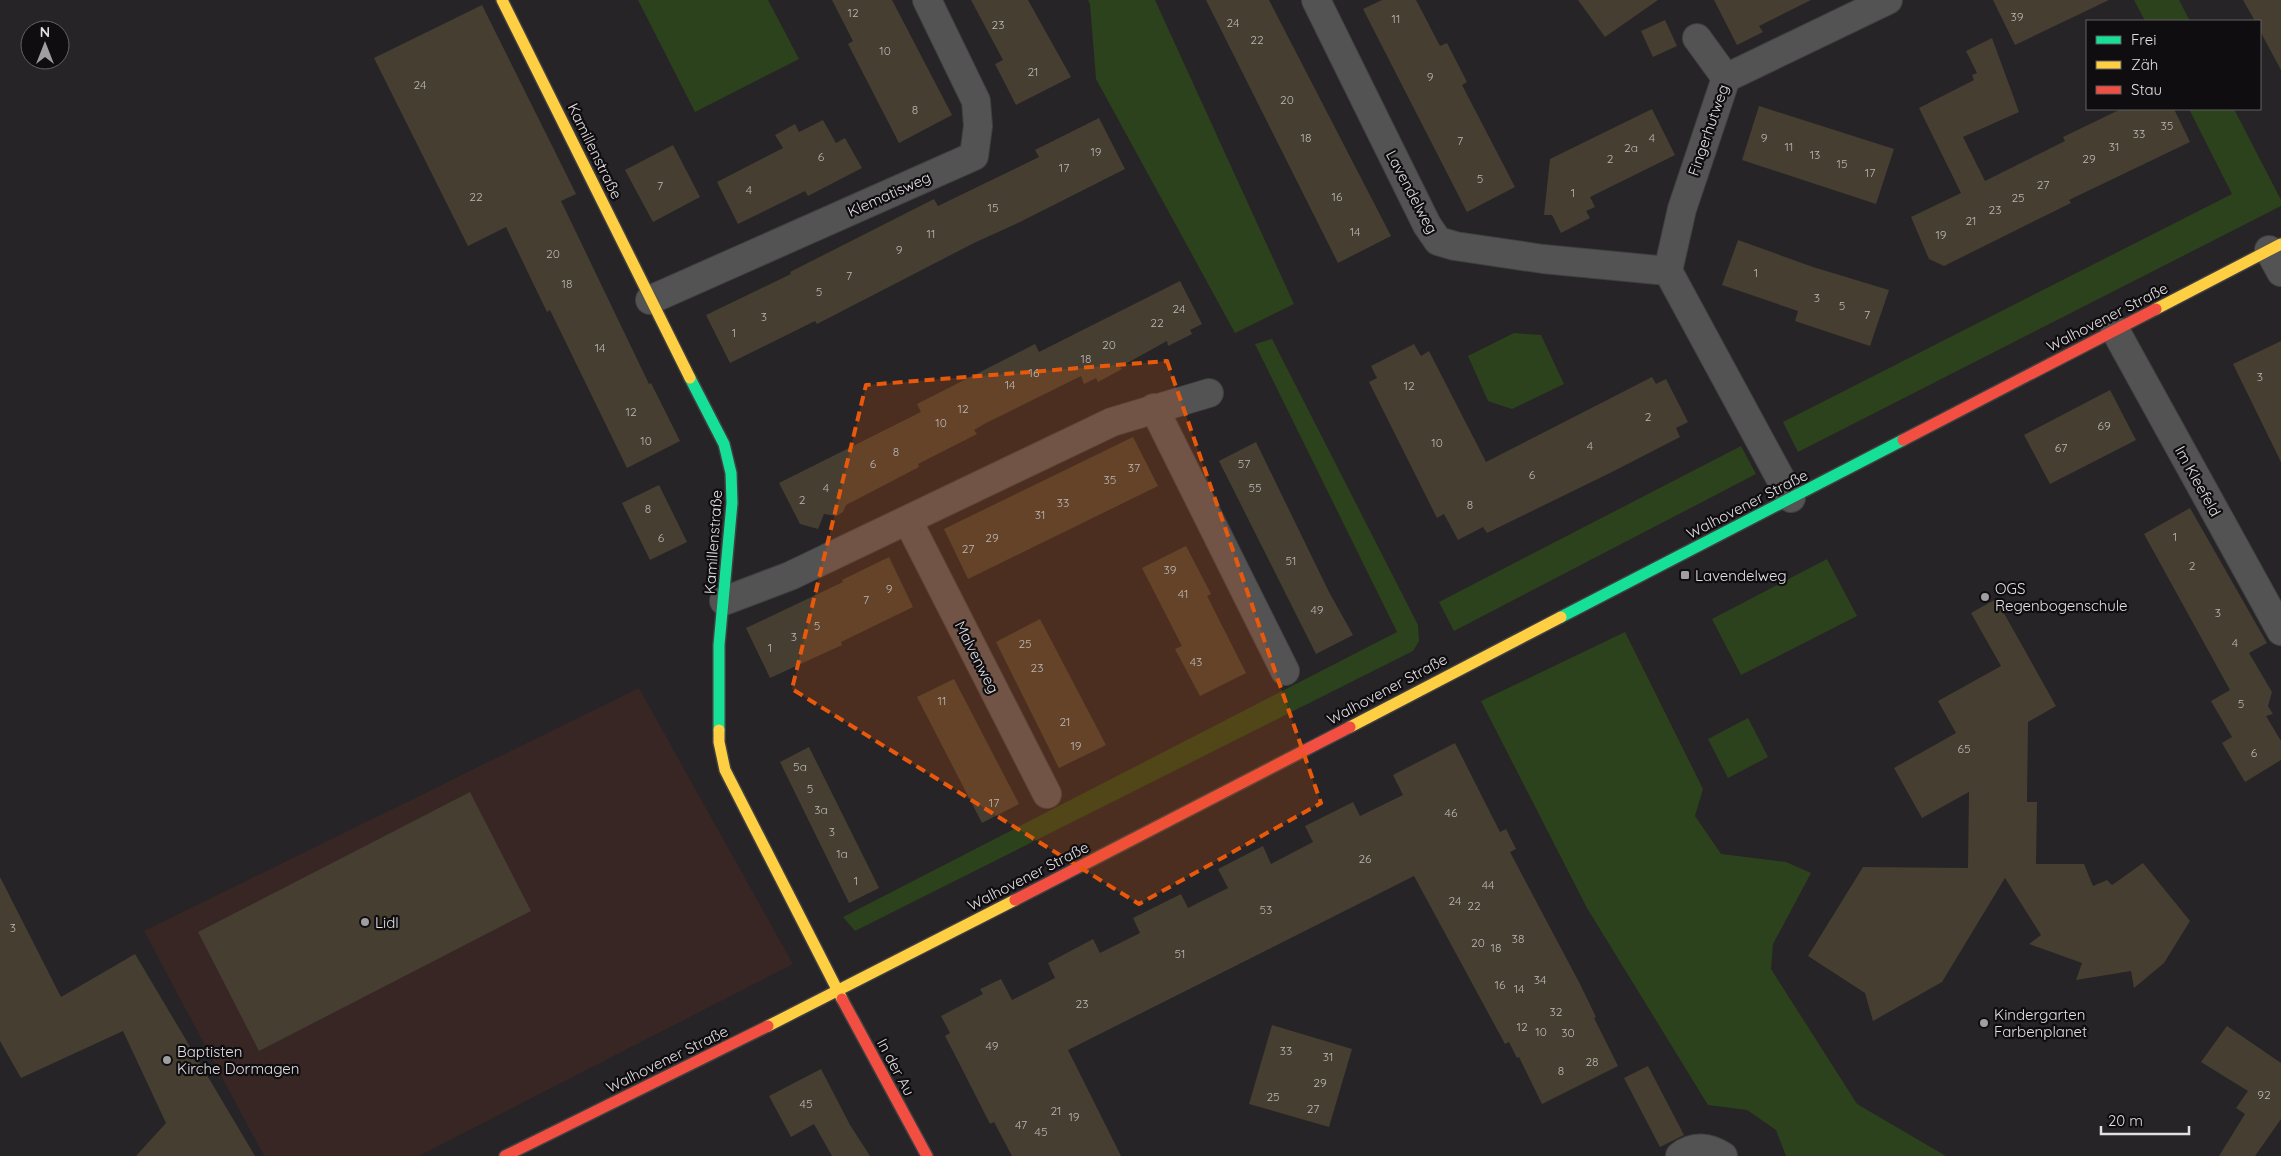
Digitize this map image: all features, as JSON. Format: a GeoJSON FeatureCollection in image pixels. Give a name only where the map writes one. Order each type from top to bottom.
{"type":"FeatureCollection","features":[{"type":"Feature","properties":{"kind":"street","name":"Kamillenstraße"},"geometry":{"type":"LineString","coordinates":[[502,0],[599,193],[650,300],[724,444],[731,473],[732,504],[719,645],[718,742],[725,770],[838,992]]}},
{"type":"Feature","properties":{"kind":"street","name":"Klematisweg"},"geometry":{"type":"LineString","coordinates":[[650,300],[974,156],[978,126],[976,101],[927,0]]}},
{"type":"Feature","properties":{"kind":"street","name":"Lavendelweg"},"geometry":{"type":"LineString","coordinates":[[1316,0],[1427,225],[1438,240],[1455,246],[1543,259],[1668,271]]}},
{"type":"Feature","properties":{"kind":"street","name":"Fingerhutweg"},"geometry":{"type":"LineString","coordinates":[[1668,271],[1682,209],[1726,78],[1888,0]]}},
{"type":"Feature","properties":{"kind":"street"},"geometry":{"type":"LineString","coordinates":[[1696,38],[1726,78]]}},
{"type":"Feature","properties":{"kind":"street","name":"Walhovener Straße"},"geometry":{"type":"LineString","coordinates":[[504,1156],[838,992],[2115,330],[2277,255]]}},
{"type":"Feature","properties":{"kind":"street"},"geometry":{"type":"LineString","coordinates":[[1668,271],[1792,498]]}},
{"type":"Feature","properties":{"kind":"street","name":"Im Kleefeld"},"geometry":{"type":"LineString","coordinates":[[2115,330],[2281,631]]}},
{"type":"Feature","properties":{"kind":"street"},"geometry":{"type":"LineString","coordinates":[[724,601],[790,576],[1112,422],[1209,393]]}},
{"type":"Feature","properties":{"kind":"street"},"geometry":{"type":"LineString","coordinates":[[1154,408],[1285,672]]}},
{"type":"Feature","properties":{"kind":"street","name":"Malvenweg"},"geometry":{"type":"LineString","coordinates":[[908,521],[1047,794]]}},
{"type":"Feature","properties":{"kind":"street","name":"In der Au"},"geometry":{"type":"LineString","coordinates":[[838,992],[927,1156]]}},
{"type":"Feature","properties":{"kind":"street"},"geometry":{"type":"LineString","coordinates":[[1680,1156],[1692,1149],[1704,1148],[1715,1151],[1723,1156]]}},
{"type":"Feature","properties":{"kind":"highlighted area"},"geometry":{"type":"Polygon","coordinates":[[[1167,361],[1321,803],[1139,904],[792,689],[866,385],[1167,361]]]}},
{"type":"Feature","properties":{"kind":"shaded area"},"geometry":{"type":"Polygon","coordinates":[[[639,688],[793,964],[419,1156],[264,1156],[144,931],[639,688]]]}},
{"type":"Feature","properties":{"kind":"green space"},"geometry":{"type":"Polygon","coordinates":[[[638,0],[768,0],[799,59],[695,112],[638,0]]]}},
{"type":"Feature","properties":{"kind":"green space"},"geometry":{"type":"Polygon","coordinates":[[[1088,0],[1155,0],[1294,304],[1235,333],[1096,79],[1090,4],[1088,0]]]}},
{"type":"Feature","properties":{"kind":"green space"},"geometry":{"type":"Polygon","coordinates":[[[2134,0],[2179,0],[2189,20],[2144,20],[2134,0]]]}},
{"type":"Feature","properties":{"kind":"green space"},"geometry":{"type":"Polygon","coordinates":[[[2190,110],[2235,110],[2281,200],[2281,206],[1798,452],[1783,422],[2232,194],[2190,110]]]}},
{"type":"Feature","properties":{"kind":"green space"},"geometry":{"type":"Polygon","coordinates":[[[1514,333],[1541,335],[1564,384],[1512,409],[1488,401],[1468,356],[1514,333]]]}},
{"type":"Feature","properties":{"kind":"green space"},"geometry":{"type":"Polygon","coordinates":[[[1272,339],[1418,625],[1419,641],[1413,651],[855,931],[843,917],[1397,632],[1255,344],[1272,339]]]}},
{"type":"Feature","properties":{"kind":"green space"},"geometry":{"type":"Polygon","coordinates":[[[1741,446],[1756,474],[1454,631],[1439,602],[1741,446]]]}},
{"type":"Feature","properties":{"kind":"green space"},"geometry":{"type":"Polygon","coordinates":[[[1827,559],[1857,616],[1741,675],[1712,619],[1827,559]]]}},
{"type":"Feature","properties":{"kind":"green space"},"geometry":{"type":"Polygon","coordinates":[[[1625,632],[1703,789],[1695,816],[1721,854],[1786,862],[1811,873],[1773,944],[1771,969],[1857,1104],[1946,1156],[1786,1156],[1776,1130],[1747,1110],[1708,1105],[1587,908],[1481,701],[1625,632]]]}},
{"type":"Feature","properties":{"kind":"green space"},"geometry":{"type":"Polygon","coordinates":[[[1748,718],[1768,757],[1728,778],[1708,739],[1748,718]]]}},
{"type":"Feature","properties":{"kind":"building"},"geometry":{"type":"Polygon","coordinates":[[[832,0],[892,0],[952,115],[899,143],[848,44],[853,41],[832,0]]]}},
{"type":"Feature","properties":{"kind":"building"},"geometry":{"type":"Polygon","coordinates":[[[971,0],[1028,0],[1071,77],[1016,105],[995,64],[1003,60],[971,0]]]}},
{"type":"Feature","properties":{"kind":"building"},"geometry":{"type":"Polygon","coordinates":[[[1206,0],[1269,0],[1391,236],[1338,263],[1206,0]]]}},
{"type":"Feature","properties":{"kind":"building"},"geometry":{"type":"Polygon","coordinates":[[[1382,0],[1416,0],[1440,46],[1447,43],[1467,82],[1462,85],[1515,187],[1467,212],[1363,9],[1382,0]]]}},
{"type":"Feature","properties":{"kind":"building"},"geometry":{"type":"Polygon","coordinates":[[[1578,0],[1658,0],[1605,37],[1578,0]]]}},
{"type":"Feature","properties":{"kind":"building"},"geometry":{"type":"Polygon","coordinates":[[[1714,0],[1811,0],[1759,26],[1763,32],[1737,45],[1714,0]]]}},
{"type":"Feature","properties":{"kind":"building"},"geometry":{"type":"Polygon","coordinates":[[[1993,0],[2109,0],[2015,45],[1993,0]]]}},
{"type":"Feature","properties":{"kind":"building"},"geometry":{"type":"Polygon","coordinates":[[[2243,0],[2281,0],[2281,70],[2261,33],[2261,20],[2254,20],[2243,0]]]}},
{"type":"Feature","properties":{"kind":"building"},"geometry":{"type":"Polygon","coordinates":[[[482,5],[576,194],[561,201],[649,384],[651,383],[680,441],[627,468],[550,310],[547,312],[506,227],[468,246],[374,58],[482,5]]]}},
{"type":"Feature","properties":{"kind":"building"},"geometry":{"type":"Polygon","coordinates":[[[1665,20],[1677,46],[1653,57],[1641,31],[1665,20]]]}},
{"type":"Feature","properties":{"kind":"building"},"geometry":{"type":"Polygon","coordinates":[[[1992,38],[2019,112],[1963,137],[1985,181],[2065,141],[2063,137],[2119,110],[2174,110],[2190,142],[2069,200],[2071,203],[1944,266],[1929,259],[1911,217],[1961,193],[1919,108],[1974,80],[1972,75],[1977,73],[1966,51],[1992,38]]]}},
{"type":"Feature","properties":{"kind":"building"},"geometry":{"type":"Polygon","coordinates":[[[1759,106],[1894,149],[1876,204],[1742,160],[1759,106]]]}},
{"type":"Feature","properties":{"kind":"building"},"geometry":{"type":"Polygon","coordinates":[[[1652,109],[1675,155],[1590,197],[1595,207],[1586,211],[1590,218],[1561,233],[1552,215],[1544,215],[1550,159],[1652,109]]]}},
{"type":"Feature","properties":{"kind":"building"},"geometry":{"type":"Polygon","coordinates":[[[1099,118],[1125,169],[976,242],[817,324],[815,321],[730,363],[706,315],[791,274],[790,272],[934,199],[938,206],[1039,157],[1035,150],[1099,118]]]}},
{"type":"Feature","properties":{"kind":"building"},"geometry":{"type":"Polygon","coordinates":[[[823,120],[836,143],[845,138],[862,168],[808,196],[805,191],[738,224],[717,182],[783,148],[775,135],[795,124],[799,132],[823,120]]]}},
{"type":"Feature","properties":{"kind":"building"},"geometry":{"type":"Polygon","coordinates":[[[673,145],[700,197],[653,222],[625,170],[673,145]]]}},
{"type":"Feature","properties":{"kind":"building"},"geometry":{"type":"Polygon","coordinates":[[[1738,240],[1813,267],[1889,290],[1870,346],[1795,321],[1798,311],[1722,285],[1738,240]]]}},
{"type":"Feature","properties":{"kind":"building"},"geometry":{"type":"Polygon","coordinates":[[[1180,281],[1202,324],[1190,330],[1192,334],[1168,346],[1167,341],[1120,367],[1122,369],[1098,382],[1096,378],[1084,384],[1081,376],[986,423],[974,430],[977,434],[918,464],[919,467],[846,505],[843,512],[836,516],[824,514],[818,529],[800,524],[779,483],[921,412],[917,404],[1035,344],[1039,352],[1180,281]]]}},
{"type":"Feature","properties":{"kind":"building"},"geometry":{"type":"Polygon","coordinates":[[[2281,341],[2281,462],[2233,364],[2281,341]]]}},
{"type":"Feature","properties":{"kind":"building"},"geometry":{"type":"Polygon","coordinates":[[[1414,344],[1421,356],[1429,351],[1486,462],[1652,377],[1656,384],[1666,379],[1688,422],[1676,428],[1680,437],[1614,471],[1487,533],[1483,527],[1458,540],[1444,514],[1437,518],[1369,382],[1377,378],[1371,366],[1414,344]]]}},
{"type":"Feature","properties":{"kind":"building"},"geometry":{"type":"Polygon","coordinates":[[[2110,390],[2136,440],[2050,484],[2024,435],[2110,390]]]}},
{"type":"Feature","properties":{"kind":"building"},"geometry":{"type":"Polygon","coordinates":[[[1133,437],[1158,486],[968,579],[944,529],[1133,437]]]}},
{"type":"Feature","properties":{"kind":"building"},"geometry":{"type":"Polygon","coordinates":[[[1256,442],[1329,592],[1353,635],[1316,654],[1219,461],[1256,442]]]}},
{"type":"Feature","properties":{"kind":"building"},"geometry":{"type":"Polygon","coordinates":[[[659,485],[687,542],[650,560],[622,503],[659,485]]]}},
{"type":"Feature","properties":{"kind":"building"},"geometry":{"type":"Polygon","coordinates":[[[2190,508],[2267,643],[2249,653],[2272,692],[2268,706],[2273,714],[2266,716],[2281,741],[2281,760],[2245,782],[2222,743],[2232,737],[2211,701],[2230,690],[2144,534],[2190,508]]]}},
{"type":"Feature","properties":{"kind":"building"},"geometry":{"type":"Polygon","coordinates":[[[1186,546],[1211,594],[1207,596],[1246,673],[1200,696],[1175,649],[1182,646],[1142,568],[1186,546]]]}},
{"type":"Feature","properties":{"kind":"building"},"geometry":{"type":"Polygon","coordinates":[[[889,557],[913,607],[841,642],[842,645],[770,678],[746,628],[843,582],[842,580],[889,557]]]}},
{"type":"Feature","properties":{"kind":"building"},"geometry":{"type":"Polygon","coordinates":[[[1996,599],[2056,706],[2028,722],[2027,802],[2037,802],[2036,864],[2084,864],[2093,886],[2107,880],[2112,885],[2143,863],[2190,921],[2164,963],[2134,988],[2131,971],[2076,980],[2082,963],[2029,944],[2041,935],[2005,878],[1942,982],[1873,1021],[1865,993],[1808,956],[1863,867],[1968,868],[1969,792],[1922,818],[1894,768],[1956,733],[1938,701],[2001,666],[1971,613],[1996,599]]]}},
{"type":"Feature","properties":{"kind":"building"},"geometry":{"type":"Polygon","coordinates":[[[1040,619],[1106,745],[1059,768],[996,642],[1040,619]]]}},
{"type":"Feature","properties":{"kind":"building"},"geometry":{"type":"Polygon","coordinates":[[[954,679],[1019,804],[982,823],[917,697],[954,679]]]}},
{"type":"Feature","properties":{"kind":"building"},"geometry":{"type":"Polygon","coordinates":[[[1455,743],[1500,832],[1506,829],[1516,849],[1510,852],[1580,984],[1596,1017],[1594,1018],[1618,1066],[1542,1104],[1519,1057],[1517,1058],[1509,1042],[1505,1044],[1414,876],[1068,1050],[1121,1156],[1012,1156],[994,1122],[990,1124],[945,1036],[950,1033],[941,1016],[983,994],[980,989],[1001,979],[1012,1000],[1055,978],[1048,963],[1093,939],[1100,953],[1140,933],[1133,918],[1181,894],[1188,908],[1228,888],[1218,869],[1263,846],[1271,864],[1313,842],[1305,826],[1353,802],[1360,816],[1403,795],[1393,775],[1455,743]]]}},
{"type":"Feature","properties":{"kind":"building"},"geometry":{"type":"Polygon","coordinates":[[[809,747],[879,888],[849,903],[780,762],[809,747]]]}},
{"type":"Feature","properties":{"kind":"building","name":"Lidl"},"geometry":{"type":"Polygon","coordinates":[[[470,792],[531,911],[259,1051],[198,932],[470,792]]]}},
{"type":"Feature","properties":{"kind":"building","name":"Baptisten Kirche Dormagen"},"geometry":{"type":"Polygon","coordinates":[[[0,877],[61,997],[135,954],[255,1156],[136,1156],[166,1123],[123,1031],[21,1078],[0,1041],[0,877]]]}},
{"type":"Feature","properties":{"kind":"building"},"geometry":{"type":"Polygon","coordinates":[[[1272,1025],[1352,1049],[1329,1127],[1249,1104],[1272,1025]]]}},
{"type":"Feature","properties":{"kind":"building"},"geometry":{"type":"Polygon","coordinates":[[[2227,1026],[2281,1063],[2281,1119],[2255,1156],[2219,1156],[2245,1114],[2236,1108],[2248,1091],[2201,1062],[2227,1026]]]}},
{"type":"Feature","properties":{"kind":"building"},"geometry":{"type":"Polygon","coordinates":[[[1648,1066],[1684,1135],[1660,1147],[1624,1078],[1648,1066]]]}},
{"type":"Feature","properties":{"kind":"building"},"geometry":{"type":"Polygon","coordinates":[[[821,1069],[850,1125],[870,1156],[832,1156],[814,1124],[791,1137],[769,1096],[821,1069]]]}},
{"type":"Feature","properties":{"kind":"traffic: fast"},"geometry":{"type":"LineString","coordinates":[[690,378],[724,444],[731,473],[732,503],[719,645],[719,730]]}},
{"type":"Feature","properties":{"kind":"traffic: fast"},"geometry":{"type":"LineString","coordinates":[[1561,617],[1903,440]]}},
{"type":"Feature","properties":{"kind":"traffic: slow"},"geometry":{"type":"LineString","coordinates":[[502,0],[690,378]]}},
{"type":"Feature","properties":{"kind":"traffic: slow"},"geometry":{"type":"LineString","coordinates":[[2156,309],[2281,244]]}},
{"type":"Feature","properties":{"kind":"traffic: slow"},"geometry":{"type":"LineString","coordinates":[[1350,727],[1561,617]]}},
{"type":"Feature","properties":{"kind":"traffic: slow"},"geometry":{"type":"LineString","coordinates":[[719,730],[719,742],[725,770],[842,999]]}},
{"type":"Feature","properties":{"kind":"traffic: slow"},"geometry":{"type":"LineString","coordinates":[[768,1026],[1015,900]]}},
{"type":"Feature","properties":{"kind":"traffic: jam"},"geometry":{"type":"LineString","coordinates":[[1903,440],[2156,309]]}},
{"type":"Feature","properties":{"kind":"traffic: jam"},"geometry":{"type":"LineString","coordinates":[[1015,900],[1350,727]]}},
{"type":"Feature","properties":{"kind":"traffic: jam"},"geometry":{"type":"LineString","coordinates":[[842,999],[927,1156]]}},
{"type":"Feature","properties":{"kind":"traffic: jam"},"geometry":{"type":"LineString","coordinates":[[505,1156],[768,1026]]}},
{"type":"Feature","properties":{"kind":"place","name":"Lavendelweg"},"geometry":{"type":"Point","coordinates":[1685,575]}},
{"type":"Feature","properties":{"kind":"place","name":"OGS Regenbogenschule"},"geometry":{"type":"Point","coordinates":[1985,597]}},
{"type":"Feature","properties":{"kind":"place","name":"Lidl"},"geometry":{"type":"Point","coordinates":[365,922]}},
{"type":"Feature","properties":{"kind":"place","name":"Kindergarten Farbenplanet"},"geometry":{"type":"Point","coordinates":[1984,1023]}},
{"type":"Feature","properties":{"kind":"place","name":"Baptisten Kirche Dormagen"},"geometry":{"type":"Point","coordinates":[167,1060]}}]}
